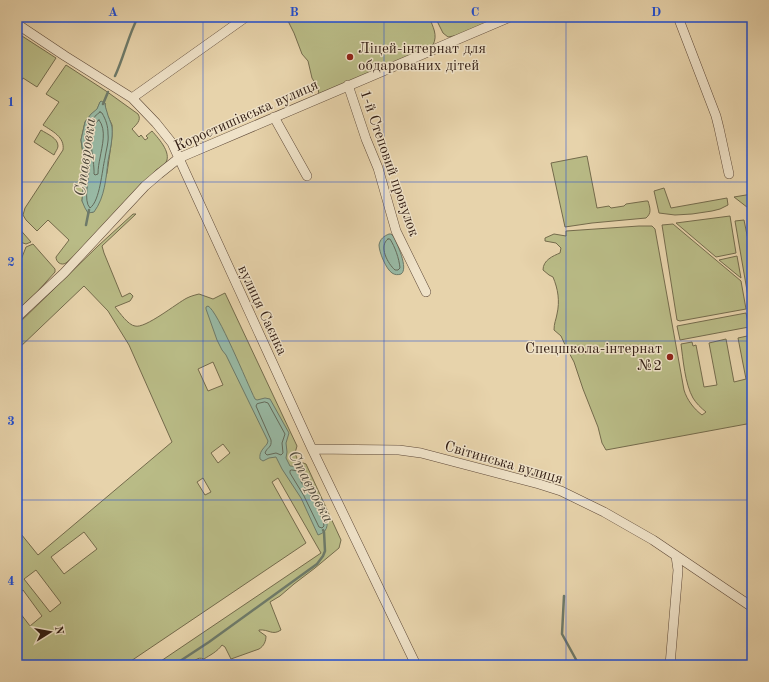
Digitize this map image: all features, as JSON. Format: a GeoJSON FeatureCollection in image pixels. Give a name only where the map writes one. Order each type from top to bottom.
{"type":"FeatureCollection","features":[{"type":"Feature","properties":{"kind":"street"},"geometry":{"type":"LineString","coordinates":[[132,98],[246,17]]}},
{"type":"Feature","properties":{"kind":"street","name":"Коростишівська вулиця"},"geometry":{"type":"LineString","coordinates":[[17,317],[64,273],[145,186],[179,158],[510,17]]}},
{"type":"Feature","properties":{"kind":"street"},"geometry":{"type":"LineString","coordinates":[[678,17],[716,116],[729,174]]}},
{"type":"Feature","properties":{"kind":"street","name":"вулиця Саєнка"},"geometry":{"type":"LineString","coordinates":[[17,24],[132,98],[164,131],[172,143],[312,449],[416,665]]}},
{"type":"Feature","properties":{"kind":"street","name":"1-й Степовий провулок"},"geometry":{"type":"LineString","coordinates":[[348,86],[366,139],[378,168],[396,231],[426,292]]}},
{"type":"Feature","properties":{"kind":"street"},"geometry":{"type":"LineString","coordinates":[[274,117],[307,176]]}},
{"type":"Feature","properties":{"kind":"street","name":"Світинська вулиця"},"geometry":{"type":"LineString","coordinates":[[312,449],[399,450],[421,453],[539,484],[561,492],[604,512],[653,540],[752,607]]}},
{"type":"Feature","properties":{"kind":"street"},"geometry":{"type":"LineString","coordinates":[[670,665],[678,570],[676,556]]}},
{"type":"Feature","properties":{"kind":"green space","name":"Ліцей-інтернат для обдарованих дітей"},"geometry":{"type":"Polygon","coordinates":[[[286,17],[429,17],[435,38],[433,45],[319,95],[318,88],[312,78],[308,61],[302,54],[286,17]]]}},
{"type":"Feature","properties":{"kind":"green space"},"geometry":{"type":"Polygon","coordinates":[[[435,17],[499,17],[459,35],[448,37],[443,33],[435,17]]]}},
{"type":"Feature","properties":{"kind":"green space"},"geometry":{"type":"Polygon","coordinates":[[[22,36],[56,58],[37,87],[23,78],[17,87],[17,38],[22,36]]]}},
{"type":"Feature","properties":{"kind":"green space"},"geometry":{"type":"Polygon","coordinates":[[[66,65],[138,114],[139,120],[132,129],[139,137],[141,135],[145,140],[148,138],[146,136],[152,131],[164,147],[167,157],[167,161],[164,165],[155,171],[92,240],[66,263],[62,264],[58,262],[56,257],[69,240],[48,220],[37,231],[23,215],[25,208],[63,150],[62,141],[60,138],[43,125],[59,102],[46,94],[66,65]],[[100,102],[97,110],[85,122],[81,140],[85,168],[82,201],[92,213],[96,208],[107,173],[111,145],[112,125],[106,112],[105,103],[100,102]]]}},
{"type":"Feature","properties":{"kind":"green space"},"geometry":{"type":"Polygon","coordinates":[[[41,130],[52,136],[58,143],[58,147],[54,155],[34,142],[41,130]]]}},
{"type":"Feature","properties":{"kind":"green space"},"geometry":{"type":"Polygon","coordinates":[[[587,156],[597,208],[609,206],[611,208],[648,201],[650,212],[646,218],[565,227],[551,163],[587,156]]]}},
{"type":"Feature","properties":{"kind":"green space"},"geometry":{"type":"Polygon","coordinates":[[[664,188],[671,208],[727,198],[728,205],[712,211],[692,214],[675,215],[659,213],[654,191],[664,188]]]}},
{"type":"Feature","properties":{"kind":"green space"},"geometry":{"type":"Polygon","coordinates":[[[752,194],[752,211],[734,197],[752,194]]]}},
{"type":"Feature","properties":{"kind":"green space"},"geometry":{"type":"Polygon","coordinates":[[[133,214],[136,214],[102,246],[122,297],[130,293],[133,296],[130,301],[115,307],[132,325],[140,326],[146,324],[192,296],[199,294],[213,299],[225,293],[297,446],[295,453],[298,461],[306,464],[341,540],[339,548],[280,596],[270,602],[281,630],[278,632],[273,632],[259,630],[266,636],[266,640],[259,649],[231,659],[225,647],[222,645],[204,659],[198,659],[186,665],[155,665],[321,553],[278,478],[272,482],[306,543],[125,665],[17,665],[17,609],[30,626],[42,616],[23,590],[17,594],[17,529],[38,555],[172,442],[129,345],[108,311],[84,286],[18,349],[17,348],[17,325],[133,214]],[[213,362],[198,369],[208,391],[223,385],[213,362]],[[223,444],[211,453],[218,463],[230,453],[223,444]],[[203,478],[197,482],[205,495],[211,492],[203,478]],[[84,532],[51,557],[64,574],[97,549],[84,532]],[[36,570],[24,579],[50,612],[61,603],[36,570]]]}},
{"type":"Feature","properties":{"kind":"green space"},"geometry":{"type":"Polygon","coordinates":[[[730,216],[736,253],[716,257],[676,223],[730,216]]]}},
{"type":"Feature","properties":{"kind":"green space"},"geometry":{"type":"Polygon","coordinates":[[[744,220],[752,260],[752,308],[750,308],[735,221],[744,220]]]}},
{"type":"Feature","properties":{"kind":"green space"},"geometry":{"type":"Polygon","coordinates":[[[673,224],[741,281],[746,309],[680,321],[677,320],[662,225],[673,224]]]}},
{"type":"Feature","properties":{"kind":"green space"},"geometry":{"type":"Polygon","coordinates":[[[17,226],[31,242],[26,244],[17,239],[17,226]]]}},
{"type":"Feature","properties":{"kind":"green space"},"geometry":{"type":"Polygon","coordinates":[[[652,226],[655,229],[684,390],[691,404],[702,415],[706,412],[694,400],[688,386],[681,344],[692,342],[693,346],[696,345],[704,387],[717,385],[709,343],[726,339],[734,382],[746,379],[738,338],[752,335],[752,423],[606,450],[602,443],[598,427],[574,362],[561,336],[554,330],[558,304],[557,291],[553,277],[543,270],[543,267],[547,261],[560,253],[561,248],[556,243],[545,241],[545,238],[554,234],[566,236],[566,231],[652,226]]]}},
{"type":"Feature","properties":{"kind":"green space"},"geometry":{"type":"Polygon","coordinates":[[[33,244],[55,269],[55,272],[17,311],[17,270],[26,247],[33,244]]]}},
{"type":"Feature","properties":{"kind":"green space"},"geometry":{"type":"Polygon","coordinates":[[[737,256],[741,278],[719,260],[737,256]]]}},
{"type":"Feature","properties":{"kind":"green space"},"geometry":{"type":"Polygon","coordinates":[[[746,313],[749,327],[680,340],[677,326],[746,313]]]}},
{"type":"Feature","properties":{"kind":"water"},"geometry":{"type":"Polygon","coordinates":[[[101,101],[105,103],[107,114],[112,125],[112,140],[103,194],[94,212],[88,213],[82,201],[85,168],[81,140],[85,122],[97,109],[101,101]]]}},
{"type":"Feature","properties":{"kind":"water"},"geometry":{"type":"Polygon","coordinates":[[[389,234],[393,236],[402,256],[404,267],[401,274],[396,275],[390,271],[380,252],[380,241],[389,234]]]}},
{"type":"Feature","properties":{"kind":"water"},"geometry":{"type":"Polygon","coordinates":[[[208,306],[213,311],[225,333],[255,399],[270,399],[289,433],[286,443],[286,458],[290,466],[302,467],[306,482],[319,502],[326,518],[327,525],[325,531],[318,535],[301,498],[276,457],[263,461],[260,459],[261,452],[268,441],[226,355],[217,340],[206,309],[208,306]]]}},
{"type":"Feature","properties":{"kind":"waterway","name":"Ставровка"},"geometry":{"type":"LineString","coordinates":[[115,76],[138,17]]}},
{"type":"Feature","properties":{"kind":"waterway","name":"Ставровка"},"geometry":{"type":"LineString","coordinates":[[103,104],[108,92]]}},
{"type":"Feature","properties":{"kind":"waterway","name":"Ставровка"},"geometry":{"type":"LineString","coordinates":[[86,225],[89,210]]}},
{"type":"Feature","properties":{"kind":"waterway","name":"Ставровка"},"geometry":{"type":"LineString","coordinates":[[174,665],[209,642],[317,564],[325,551],[323,530]]}},
{"type":"Feature","properties":{"kind":"waterway"},"geometry":{"type":"LineString","coordinates":[[564,596],[562,634],[579,665]]}},
{"type":"Feature","properties":{"kind":"place","name":"Ліцей-інтернат для обдарованих дітей"},"geometry":{"type":"Point","coordinates":[350,57]}},
{"type":"Feature","properties":{"kind":"place","name":"Спецшкола-інтернат №2"},"geometry":{"type":"Point","coordinates":[670,357]}}]}
